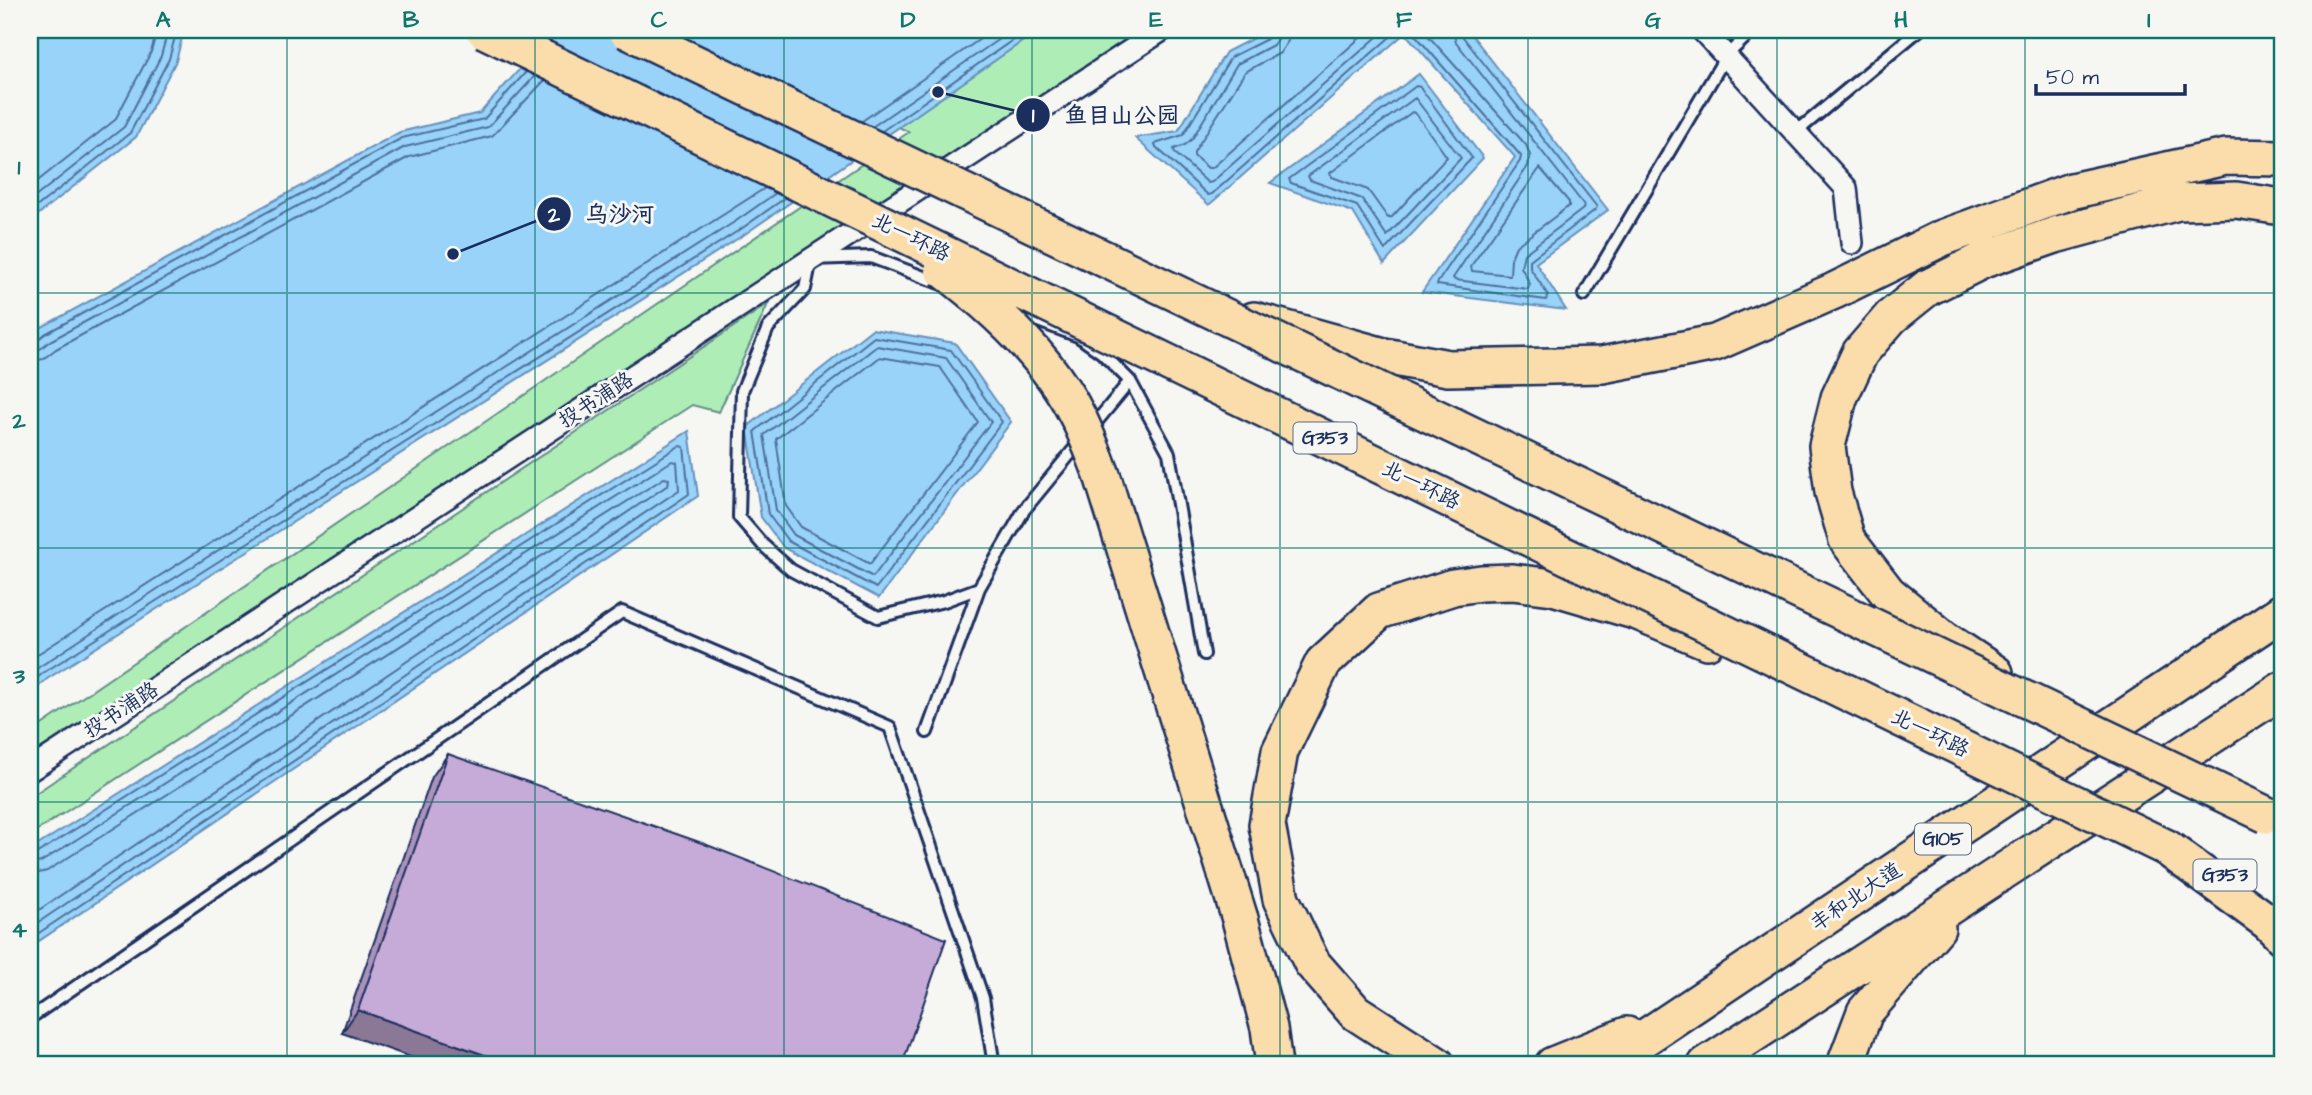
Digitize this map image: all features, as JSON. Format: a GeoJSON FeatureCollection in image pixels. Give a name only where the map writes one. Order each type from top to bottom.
{"type":"FeatureCollection","features":[{"type":"Feature","properties":{"kind":"highway","name":"北一环路"},"geometry":{"type":"LineString","coordinates":[[484,30],[2282,902]]}},
{"type":"Feature","properties":{"kind":"highway"},"geometry":{"type":"LineString","coordinates":[[626,30],[2277,819]]}},
{"type":"Feature","properties":{"kind":"highway"},"geometry":{"type":"LineString","coordinates":[[601,86],[695,151],[943,269],[988,304],[1048,371],[1077,414],[1102,475],[1240,919],[1269,1028],[1274,1065]]}},
{"type":"Feature","properties":{"kind":"highway"},"geometry":{"type":"LineString","coordinates":[[1210,308],[1384,356],[1448,368],[1602,366],[1715,343],[1835,291],[1942,239],[2071,191],[2226,158],[2282,158]]}},
{"type":"Feature","properties":{"kind":"highway"},"geometry":{"type":"LineString","coordinates":[[2050,710],[1944,639],[1888,593],[1847,540],[1833,492],[1827,446],[1839,398],[1860,353],[1891,317],[1927,288],[1983,260],[2054,235],[2178,202],[2236,200],[2282,207]]}},
{"type":"Feature","properties":{"kind":"highway"},"geometry":{"type":"LineString","coordinates":[[1437,1065],[1355,1012],[1312,963],[1281,899],[1268,825],[1280,751],[1323,663],[1379,611],[1454,587],[1512,582],[1553,587],[1638,612],[1952,744]]}},
{"type":"Feature","properties":{"kind":"highway","name":"丰和北大道"},"geometry":{"type":"LineString","coordinates":[[1604,1065],[2281,613]]}},
{"type":"Feature","properties":{"kind":"highway"},"geometry":{"type":"LineString","coordinates":[[1706,1065],[2282,690]]}},
{"type":"Feature","properties":{"kind":"highway"},"geometry":{"type":"LineString","coordinates":[[2167,848],[2268,922],[2282,936]]}},
{"type":"Feature","properties":{"kind":"highway"},"geometry":{"type":"LineString","coordinates":[[1845,1065],[1865,1012],[1965,897]]}},
{"type":"Feature","properties":{"kind":"highway"},"geometry":{"type":"LineString","coordinates":[[1553,1065],[1686,1011]]}},
{"type":"Feature","properties":{"kind":"street","name":"投书浦路"},"geometry":{"type":"LineString","coordinates":[[30,770],[1162,30]]}},
{"type":"Feature","properties":{"kind":"street"},"geometry":{"type":"LineString","coordinates":[[1702,30],[1846,188],[1852,243]]}},
{"type":"Feature","properties":{"kind":"lane"},"geometry":{"type":"LineString","coordinates":[[1584,295],[1726,57],[1753,30]]}},
{"type":"Feature","properties":{"kind":"lane"},"geometry":{"type":"LineString","coordinates":[[1795,133],[1919,30]]}},
{"type":"Feature","properties":{"kind":"lane"},"geometry":{"type":"LineString","coordinates":[[979,588],[944,601],[878,617],[791,570],[763,545],[738,517],[742,391],[768,328],[805,289],[811,259],[871,257],[892,265],[1077,336],[1102,353],[1130,381],[1168,453],[1204,654]]}},
{"type":"Feature","properties":{"kind":"lane"},"geometry":{"type":"LineString","coordinates":[[927,732],[979,588],[1024,510],[1130,381]]}},
{"type":"Feature","properties":{"kind":"lane"},"geometry":{"type":"LineString","coordinates":[[30,1018],[622,612],[890,727],[983,998],[994,1065]]}},
{"type":"Feature","properties":{"kind":"green space"},"geometry":{"type":"Polygon","coordinates":[[[701,30],[1150,30],[30,773],[30,733],[909,132],[701,30]]]}},
{"type":"Feature","properties":{"kind":"green space"},"geometry":{"type":"Polygon","coordinates":[[[768,304],[719,412],[692,405],[30,835],[30,797],[768,304]]]}},
{"type":"Feature","properties":{"kind":"water"},"geometry":{"type":"Polygon","coordinates":[[[30,30],[184,30],[176,61],[136,137],[30,221],[30,30]]]}},
{"type":"Feature","properties":{"kind":"water"},"geometry":{"type":"Polygon","coordinates":[[[555,30],[1039,30],[745,234],[47,679],[30,694],[30,338],[40,328],[400,132],[480,113],[555,30]]]}},
{"type":"Feature","properties":{"kind":"water"},"geometry":{"type":"Polygon","coordinates":[[[1269,30],[1468,30],[1608,210],[1536,263],[1566,310],[1422,292],[1515,157],[1405,33],[1209,205],[1135,138],[1178,131],[1226,52],[1269,30]]]}},
{"type":"Feature","properties":{"kind":"water"},"geometry":{"type":"Polygon","coordinates":[[[1419,74],[1483,158],[1384,264],[1353,212],[1270,183],[1419,74]]]}},
{"type":"Feature","properties":{"kind":"water"},"geometry":{"type":"Polygon","coordinates":[[[872,329],[955,343],[1011,422],[879,598],[784,548],[761,517],[747,427],[872,329]]]}},
{"type":"Feature","properties":{"kind":"water"},"geometry":{"type":"Polygon","coordinates":[[[689,431],[698,496],[30,947],[30,850],[689,431]]]}},
{"type":"Feature","properties":{"kind":"building"},"geometry":{"type":"Polygon","coordinates":[[[448,754],[702,843],[946,939],[902,1065],[513,1065],[358,1010],[448,754]]]}},
{"type":"Feature","properties":{"kind":"place","name":"鱼目山公园"},"geometry":{"type":"Point","coordinates":[938,92]}},
{"type":"Feature","properties":{"kind":"place","name":"乌沙河"},"geometry":{"type":"Point","coordinates":[453,254]}}]}
